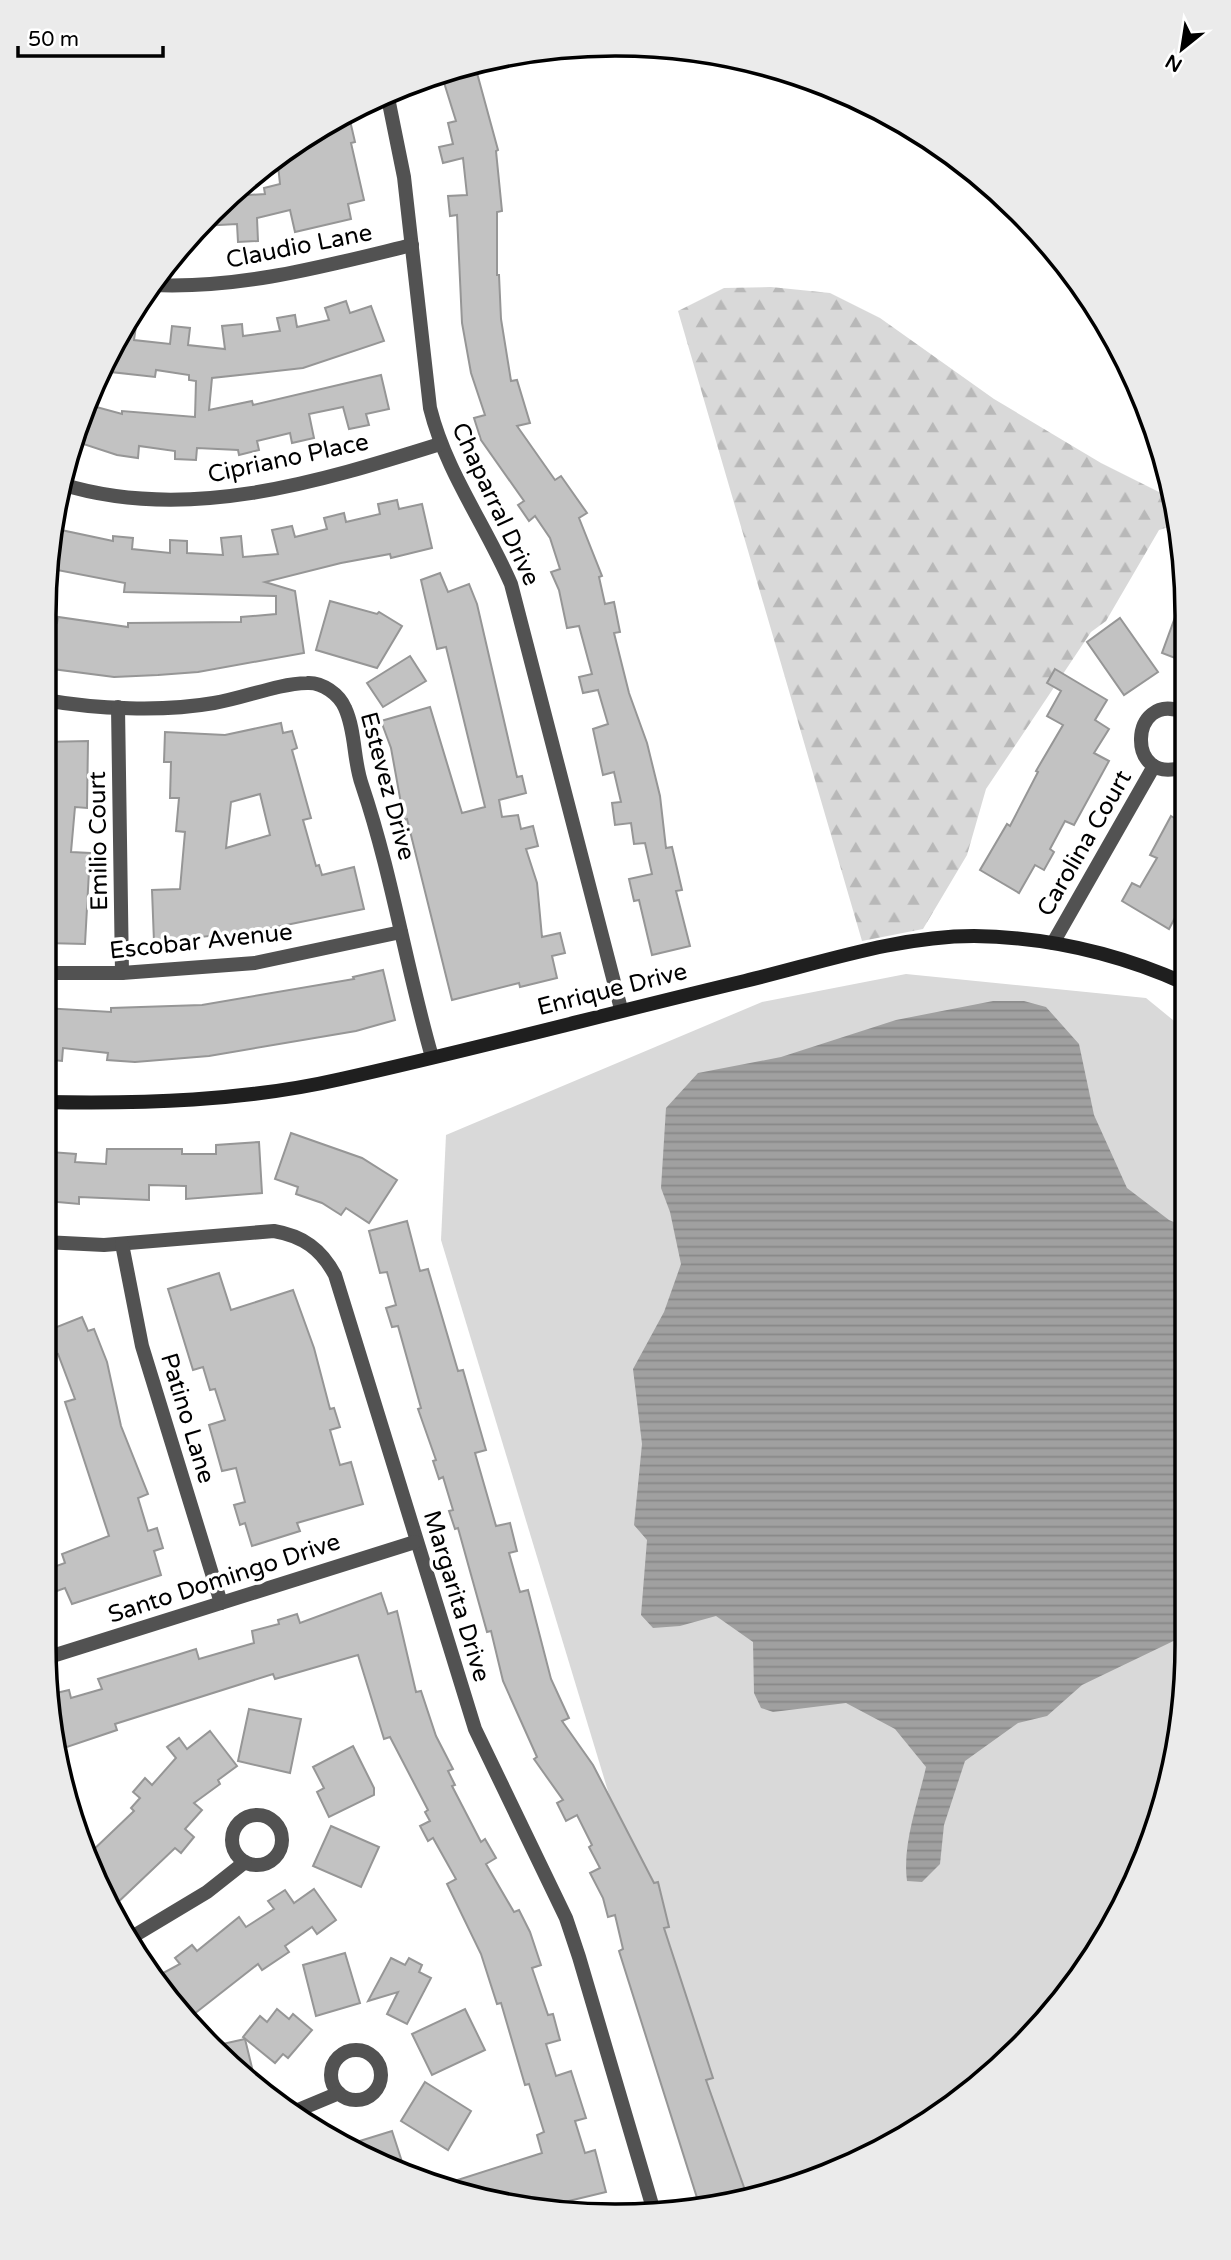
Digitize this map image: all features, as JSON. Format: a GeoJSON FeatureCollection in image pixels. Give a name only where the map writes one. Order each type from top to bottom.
{"type":"FeatureCollection","features":[{"type":"Feature","properties":{"kind":"street","name":"Chaparral Drive"},"geometry":{"type":"LineString","coordinates":[[390,104],[398,135],[429,408],[440,444],[468,501],[491,537],[511,584],[621,1009]]}},
{"type":"Feature","properties":{"kind":"street","name":"Claudio Lane"},"geometry":{"type":"LineString","coordinates":[[164,286],[198,287],[247,283],[412,245]]}},
{"type":"Feature","properties":{"kind":"street","name":"Cipriano Place"},"geometry":{"type":"LineString","coordinates":[[71,487],[107,495],[154,499],[225,498],[305,481],[440,444]]}},
{"type":"Feature","properties":{"kind":"street","name":"Estevez Drive"},"geometry":{"type":"LineString","coordinates":[[56,701],[118,707],[211,704],[310,682],[338,697],[347,714],[361,785],[370,803],[432,1057]]}},
{"type":"Feature","properties":{"kind":"street","name":"Emilio Court"},"geometry":{"type":"LineString","coordinates":[[118,707],[122,973]]}},
{"type":"Feature","properties":{"kind":"street","name":"Carolina Court"},"geometry":{"type":"LineString","coordinates":[[1175,712],[1159,711],[1144,723],[1140,742],[1142,751],[1154,766],[1164,770],[1175,768]]}},
{"type":"Feature","properties":{"kind":"street","name":"Carolina Court"},"geometry":{"type":"LineString","coordinates":[[1053,943],[1154,766]]}},
{"type":"Feature","properties":{"kind":"street","name":"Escobar Avenue"},"geometry":{"type":"LineString","coordinates":[[56,974],[122,973],[255,963],[401,932]]}},
{"type":"Feature","properties":{"kind":"street","name":"Enrique Drive"},"geometry":{"type":"LineString","coordinates":[[56,1102],[184,1100],[337,1080],[621,1009],[871,950],[935,938],[975,936],[1053,943],[1118,957],[1175,979]]}},
{"type":"Feature","properties":{"kind":"street","name":"Margarita Drive"},"geometry":{"type":"LineString","coordinates":[[56,1242],[122,1244],[274,1231],[293,1234],[326,1258],[335,1275],[415,1542],[475,1729],[570,1931],[651,2203]]}},
{"type":"Feature","properties":{"kind":"street","name":"Patino Lane"},"geometry":{"type":"LineString","coordinates":[[122,1244],[142,1346],[221,1603]]}},
{"type":"Feature","properties":{"kind":"street","name":"Santo Domingo Drive"},"geometry":{"type":"LineString","coordinates":[[56,1655],[415,1542]]}},
{"type":"Feature","properties":{"kind":"street"},"geometry":{"type":"LineString","coordinates":[[137,1934],[206,1892],[245,1862]]}},
{"type":"Feature","properties":{"kind":"street"},"geometry":{"type":"LineString","coordinates":[[303,2108],[339,2093]]}},
{"type":"Feature","properties":{"kind":"green space"},"geometry":{"type":"Polygon","coordinates":[[[771,287],[830,293],[880,318],[994,399],[1101,463],[1161,493],[1168,527],[1159,530],[1106,621],[1091,632],[986,789],[967,855],[923,929],[862,941],[678,311],[724,288],[771,287]]]}},
{"type":"Feature","properties":{"kind":"green space"},"geometry":{"type":"Polygon","coordinates":[[[906,974],[1146,998],[1175,1022],[1174,1681],[1164,1754],[1156,1789],[1132,1859],[1100,1924],[1081,1955],[1036,2013],[984,2065],[926,2110],[895,2129],[830,2161],[760,2185],[729,2192],[441,1240],[446,1135],[762,1002],[906,974]]]}},
{"type":"Feature","properties":{"kind":"shaded area"},"geometry":{"type":"Polygon","coordinates":[[[993,1001],[1024,1001],[1046,1007],[1079,1044],[1094,1115],[1127,1188],[1175,1223],[1175,1640],[1082,1685],[1047,1716],[1018,1723],[965,1761],[944,1825],[940,1864],[922,1882],[907,1881],[906,1867],[909,1838],[926,1767],[895,1729],[846,1703],[773,1712],[761,1708],[754,1693],[753,1642],[716,1616],[680,1626],[653,1628],[641,1615],[647,1540],[634,1525],[642,1444],[633,1369],[664,1312],[681,1264],[670,1212],[661,1188],[666,1108],[698,1073],[781,1057],[896,1020],[993,1001]]]}},
{"type":"Feature","properties":{"kind":"building"},"geometry":{"type":"Polygon","coordinates":[[[477,74],[498,150],[502,211],[497,212],[497,275],[501,319],[511,381],[517,380],[530,423],[517,426],[555,480],[561,476],[587,513],[579,518],[602,576],[599,577],[605,604],[614,602],[620,632],[614,633],[660,796],[666,848],[672,847],[682,890],[676,891],[690,946],[652,955],[639,900],[634,901],[629,879],[652,874],[645,843],[634,844],[631,823],[615,825],[612,803],[621,802],[614,772],[603,775],[593,729],[608,724],[598,690],[583,693],[579,677],[592,674],[579,626],[567,628],[559,590],[551,572],[560,569],[550,538],[535,516],[529,521],[518,505],[524,501],[481,440],[474,418],[485,415],[471,373],[462,323],[457,215],[450,216],[448,196],[467,195],[463,158],[443,163],[439,147],[453,144],[448,123],[456,121],[444,83],[477,74]]]}},
{"type":"Feature","properties":{"kind":"building"},"geometry":{"type":"Polygon","coordinates":[[[351,123],[355,142],[351,143],[364,200],[348,204],[351,219],[295,232],[290,210],[257,218],[258,241],[238,242],[237,224],[215,225],[247,195],[265,194],[264,188],[280,184],[278,169],[351,123]]]}},
{"type":"Feature","properties":{"kind":"building"},"geometry":{"type":"Polygon","coordinates":[[[346,301],[350,313],[371,306],[384,341],[303,368],[212,378],[209,410],[252,401],[253,405],[381,375],[389,409],[366,414],[369,425],[349,429],[343,407],[309,414],[314,438],[292,443],[290,433],[257,441],[259,450],[239,455],[238,450],[197,448],[196,460],[175,459],[175,451],[139,446],[138,458],[117,455],[83,444],[97,407],[122,414],[122,411],[195,417],[196,381],[189,380],[189,375],[156,370],[155,377],[112,372],[136,328],[134,340],[170,344],[172,326],[190,328],[188,345],[225,349],[222,326],[242,324],[243,336],[280,331],[277,318],[295,315],[297,327],[329,320],[325,308],[346,301]]]}},
{"type":"Feature","properties":{"kind":"building"},"geometry":{"type":"Polygon","coordinates":[[[397,500],[399,509],[422,504],[432,548],[391,558],[390,554],[341,563],[265,582],[295,591],[304,653],[198,672],[158,675],[114,677],[56,669],[58,617],[128,627],[128,623],[241,622],[241,617],[276,614],[276,596],[124,592],[125,583],[58,570],[63,530],[113,541],[113,536],[133,538],[132,549],[170,553],[170,540],[187,541],[187,553],[223,555],[221,538],[241,536],[243,557],[278,554],[272,530],[292,526],[295,537],[327,529],[324,518],[344,513],[346,522],[380,514],[378,504],[397,500]]]}},
{"type":"Feature","properties":{"kind":"building"},"geometry":{"type":"Polygon","coordinates":[[[440,573],[448,592],[469,584],[477,604],[517,777],[522,776],[526,793],[499,800],[502,817],[518,815],[521,829],[533,826],[538,846],[526,849],[537,883],[542,937],[560,933],[565,953],[552,956],[557,978],[520,987],[519,983],[452,1000],[407,819],[404,820],[391,748],[381,721],[430,707],[462,813],[485,807],[446,647],[437,649],[421,580],[440,573]]]}},
{"type":"Feature","properties":{"kind":"building"},"geometry":{"type":"Polygon","coordinates":[[[330,601],[377,614],[379,612],[402,626],[377,668],[316,650],[330,601]]]}},
{"type":"Feature","properties":{"kind":"building"},"geometry":{"type":"Polygon","coordinates":[[[1175,617],[1175,658],[1162,653],[1175,617]]]}},
{"type":"Feature","properties":{"kind":"building"},"geometry":{"type":"Polygon","coordinates":[[[1120,618],[1158,672],[1124,695],[1087,642],[1120,618]]]}},
{"type":"Feature","properties":{"kind":"building"},"geometry":{"type":"Polygon","coordinates":[[[410,656],[426,681],[383,707],[367,683],[410,656]]]}},
{"type":"Feature","properties":{"kind":"building"},"geometry":{"type":"Polygon","coordinates":[[[1055,669],[1107,700],[1095,720],[1109,729],[1094,753],[1109,761],[1074,825],[1065,821],[1050,849],[1054,852],[1044,870],[1035,865],[1019,893],[980,870],[1007,824],[1010,826],[1038,772],[1036,771],[1063,725],[1047,716],[1061,691],[1047,683],[1055,669]]]}},
{"type":"Feature","properties":{"kind":"building"},"geometry":{"type":"Polygon","coordinates":[[[281,723],[283,733],[292,731],[297,748],[292,750],[311,818],[303,820],[316,866],[319,865],[322,875],[354,867],[364,909],[257,931],[154,942],[152,890],[180,889],[185,832],[176,831],[179,798],[170,798],[171,762],[164,762],[165,732],[225,735],[281,723]],[[260,794],[231,802],[226,848],[270,835],[260,794]]]}},
{"type":"Feature","properties":{"kind":"building"},"geometry":{"type":"Polygon","coordinates":[[[88,741],[87,808],[75,807],[71,852],[90,853],[85,944],[56,943],[56,742],[88,741]]]}},
{"type":"Feature","properties":{"kind":"building"},"geometry":{"type":"Polygon","coordinates":[[[1171,816],[1175,818],[1175,918],[1169,929],[1122,901],[1132,883],[1140,887],[1157,858],[1150,855],[1171,816]]]}},
{"type":"Feature","properties":{"kind":"building"},"geometry":{"type":"Polygon","coordinates":[[[383,970],[395,1020],[356,1031],[209,1056],[135,1062],[107,1060],[108,1053],[63,1048],[62,1061],[56,1060],[56,1009],[111,1012],[111,1008],[202,1005],[354,979],[353,977],[383,970]]]}},
{"type":"Feature","properties":{"kind":"building"},"geometry":{"type":"Polygon","coordinates":[[[291,1133],[362,1158],[397,1180],[369,1223],[346,1208],[341,1215],[322,1203],[296,1194],[298,1187],[275,1179],[291,1133]]]}},
{"type":"Feature","properties":{"kind":"building"},"geometry":{"type":"Polygon","coordinates":[[[259,1142],[262,1193],[186,1199],[186,1186],[149,1185],[149,1200],[79,1197],[79,1204],[56,1202],[56,1152],[76,1154],[75,1162],[106,1164],[107,1149],[182,1149],[182,1154],[216,1154],[216,1145],[259,1142]]]}},
{"type":"Feature","properties":{"kind":"building"},"geometry":{"type":"Polygon","coordinates":[[[407,1221],[420,1271],[428,1269],[458,1371],[463,1370],[486,1450],[475,1453],[496,1526],[510,1523],[517,1551],[509,1553],[520,1592],[528,1590],[551,1679],[569,1718],[562,1721],[593,1765],[654,1883],[658,1882],[669,1927],[664,1928],[713,2078],[706,2080],[744,2189],[697,2198],[619,1951],[623,1949],[615,1915],[608,1917],[603,1898],[590,1873],[600,1868],[589,1847],[592,1845],[577,1815],[566,1821],[557,1803],[563,1800],[534,1759],[537,1757],[503,1681],[491,1631],[487,1632],[458,1528],[455,1529],[449,1511],[453,1510],[443,1477],[439,1479],[433,1461],[436,1460],[418,1409],[421,1408],[398,1326],[392,1327],[386,1308],[396,1305],[387,1272],[380,1273],[369,1231],[407,1221]]]}},
{"type":"Feature","properties":{"kind":"building"},"geometry":{"type":"Polygon","coordinates":[[[219,1273],[231,1310],[293,1290],[314,1348],[330,1409],[334,1408],[340,1427],[330,1430],[340,1465],[351,1462],[363,1504],[297,1523],[300,1531],[252,1546],[245,1523],[240,1525],[234,1505],[245,1502],[236,1468],[222,1471],[209,1425],[225,1420],[215,1389],[210,1390],[203,1367],[193,1370],[168,1289],[219,1273]]]}},
{"type":"Feature","properties":{"kind":"building"},"geometry":{"type":"Polygon","coordinates":[[[82,1317],[88,1331],[94,1329],[107,1362],[121,1426],[148,1494],[138,1498],[148,1531],[157,1528],[163,1548],[154,1551],[161,1575],[72,1604],[65,1588],[57,1591],[56,1589],[56,1566],[65,1563],[62,1554],[109,1536],[65,1402],[75,1399],[56,1354],[56,1327],[82,1317]]]}},
{"type":"Feature","properties":{"kind":"building"},"geometry":{"type":"Polygon","coordinates":[[[381,1593],[388,1614],[397,1611],[416,1692],[421,1691],[436,1736],[453,1769],[448,1771],[455,1785],[452,1786],[481,1842],[485,1839],[496,1858],[486,1864],[514,1912],[519,1910],[530,1932],[541,1965],[532,1968],[548,2015],[553,2014],[560,2040],[546,2044],[556,2076],[571,2071],[586,2118],[575,2121],[585,2153],[595,2150],[606,2192],[566,2202],[506,2193],[456,2180],[542,2153],[537,2135],[544,2132],[529,2084],[525,2085],[501,2003],[497,2004],[481,1954],[447,1884],[456,1879],[433,1838],[428,1841],[420,1826],[430,1821],[425,1812],[428,1810],[390,1737],[384,1739],[358,1655],[275,1679],[273,1674],[115,1724],[117,1730],[66,1747],[58,1693],[69,1690],[71,1698],[102,1689],[98,1679],[196,1649],[199,1659],[254,1643],[252,1631],[279,1624],[278,1620],[297,1614],[300,1623],[381,1593]]]}},
{"type":"Feature","properties":{"kind":"building"},"geometry":{"type":"Polygon","coordinates":[[[249,1709],[301,1719],[290,1773],[238,1761],[249,1709]]]}},
{"type":"Feature","properties":{"kind":"building"},"geometry":{"type":"Polygon","coordinates":[[[210,1731],[237,1766],[218,1780],[220,1784],[194,1803],[202,1810],[185,1829],[194,1837],[181,1853],[175,1848],[119,1901],[95,1848],[134,1811],[131,1808],[140,1798],[133,1792],[145,1778],[152,1785],[176,1758],[167,1747],[179,1738],[187,1749],[210,1731]]]}},
{"type":"Feature","properties":{"kind":"building"},"geometry":{"type":"Polygon","coordinates":[[[353,1746],[374,1788],[374,1795],[329,1817],[317,1792],[324,1788],[313,1767],[353,1746]]]}},
{"type":"Feature","properties":{"kind":"building"},"geometry":{"type":"Polygon","coordinates":[[[331,1826],[379,1847],[361,1887],[313,1866],[331,1826]]]}},
{"type":"Feature","properties":{"kind":"building"},"geometry":{"type":"Polygon","coordinates":[[[314,1889],[336,1920],[317,1934],[312,1927],[285,1946],[289,1952],[262,1970],[258,1964],[195,2013],[163,1973],[180,1964],[175,1958],[192,1945],[197,1951],[239,1917],[246,1927],[274,1909],[268,1901],[285,1890],[294,1903],[314,1889]]]}},
{"type":"Feature","properties":{"kind":"building"},"geometry":{"type":"Polygon","coordinates":[[[345,1953],[360,2003],[316,2016],[303,1965],[345,1953]]]}},
{"type":"Feature","properties":{"kind":"building"},"geometry":{"type":"Polygon","coordinates":[[[391,1958],[405,1965],[409,1958],[422,1965],[419,1972],[431,1978],[407,2024],[387,2014],[398,1992],[368,2001],[391,1958]]]}},
{"type":"Feature","properties":{"kind":"building"},"geometry":{"type":"Polygon","coordinates":[[[277,2009],[289,2019],[293,2014],[312,2030],[288,2058],[283,2054],[275,2063],[243,2037],[260,2016],[267,2022],[277,2009]]]}},
{"type":"Feature","properties":{"kind":"building"},"geometry":{"type":"Polygon","coordinates":[[[465,2009],[485,2050],[432,2075],[412,2034],[465,2009]]]}},
{"type":"Feature","properties":{"kind":"building"},"geometry":{"type":"Polygon","coordinates":[[[245,2039],[252,2069],[247,2065],[224,2044],[245,2039]]]}},
{"type":"Feature","properties":{"kind":"building"},"geometry":{"type":"Polygon","coordinates":[[[425,2082],[471,2111],[448,2150],[401,2121],[425,2082]]]}},
{"type":"Feature","properties":{"kind":"building"},"geometry":{"type":"Polygon","coordinates":[[[392,2131],[402,2161],[368,2146],[359,2141],[392,2131]]]}}]}
